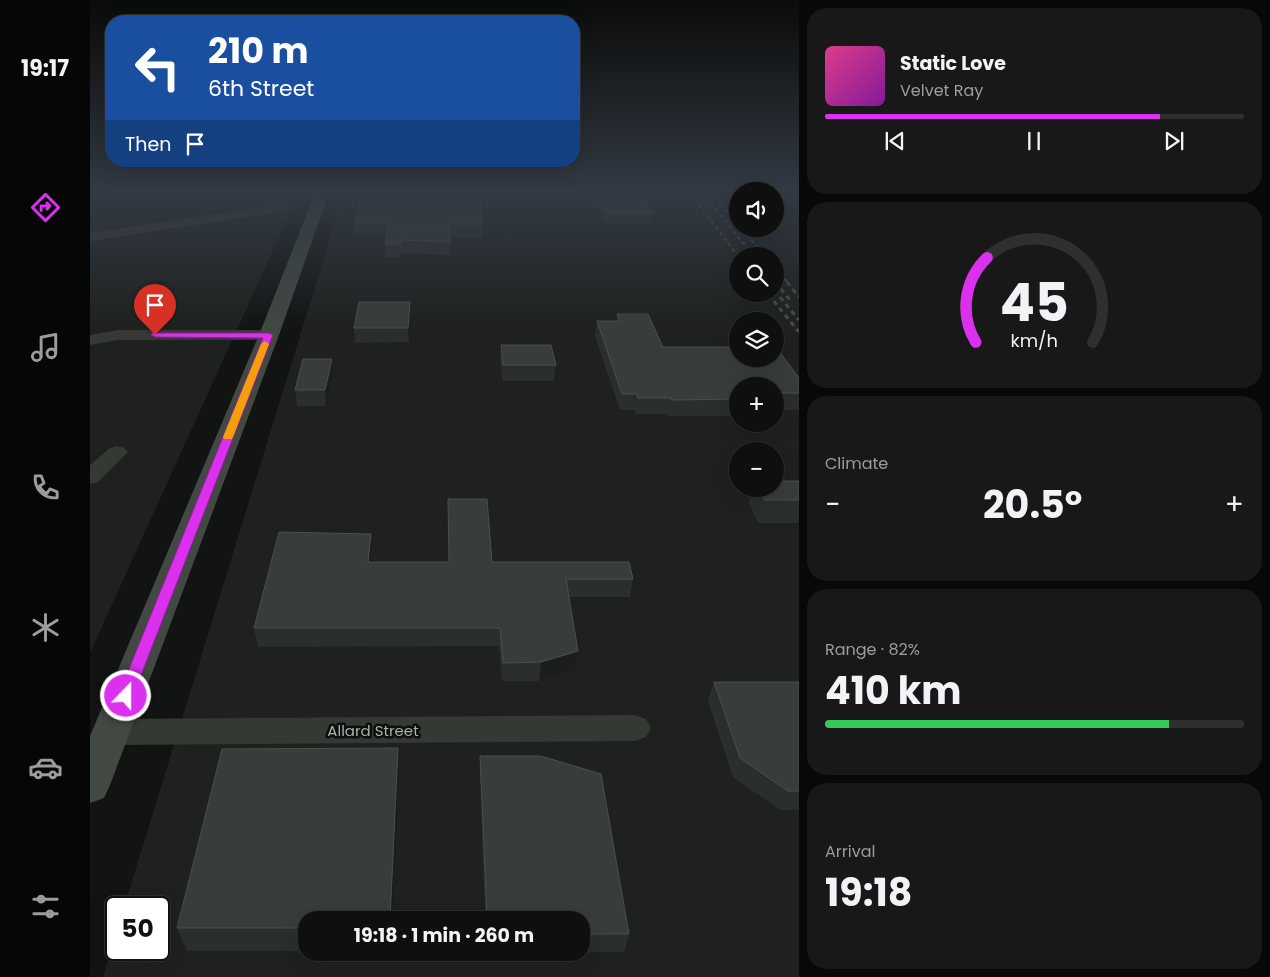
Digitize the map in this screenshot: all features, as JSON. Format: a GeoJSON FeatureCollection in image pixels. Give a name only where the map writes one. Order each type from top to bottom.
{"type":"FeatureCollection","features":[{"type":"Feature","properties":{"kind":"main road"},"geometry":{"type":"LineString","coordinates":[[90,785],[269,335],[305,239]]}},
{"type":"Feature","properties":{"kind":"street"},"geometry":{"type":"LineString","coordinates":[[90,340],[118,335],[269,335]]}},
{"type":"Feature","properties":{"kind":"street"},"geometry":{"type":"LineString","coordinates":[[90,452],[117,452],[90,477]]}},
{"type":"Feature","properties":{"kind":"street","name":"Allard Street"},"geometry":{"type":"LineString","coordinates":[[111,732],[635,728]]}},
{"type":"Feature","properties":{"kind":"shaded area"},"geometry":{"type":"Polygon","coordinates":[[[90,239],[278,239],[90,653],[90,239]]]}},
{"type":"Feature","properties":{"kind":"shaded area"},"geometry":{"type":"Polygon","coordinates":[[[330,239],[799,239],[799,977],[103,977],[108,961],[170,961],[170,896],[127,896],[330,239]]]}},
{"type":"Feature","properties":{"kind":"building"},"geometry":{"type":"Polygon","coordinates":[[[386,239],[450,239],[450,242],[401,240],[401,244],[385,244],[386,239]]]}},
{"type":"Feature","properties":{"kind":"building"},"geometry":{"type":"Polygon","coordinates":[[[359,302],[410,302],[408,328],[354,328],[359,302]]]}},
{"type":"Feature","properties":{"kind":"building"},"geometry":{"type":"Polygon","coordinates":[[[617,314],[648,314],[663,347],[729,347],[729,367],[784,367],[784,358],[799,378],[799,393],[784,393],[784,377],[729,377],[729,399],[672,400],[671,398],[638,398],[637,394],[622,394],[597,321],[620,321],[617,314]]]}},
{"type":"Feature","properties":{"kind":"building"},"geometry":{"type":"Polygon","coordinates":[[[501,345],[551,345],[556,365],[503,365],[501,345]]]}},
{"type":"Feature","properties":{"kind":"building"},"geometry":{"type":"Polygon","coordinates":[[[303,359],[332,359],[325,390],[295,390],[303,359]]]}},
{"type":"Feature","properties":{"kind":"building"},"geometry":{"type":"Polygon","coordinates":[[[784,481],[799,481],[799,500],[765,500],[763,497],[784,497],[784,481]]]}},
{"type":"Feature","properties":{"kind":"building"},"geometry":{"type":"Polygon","coordinates":[[[448,499],[487,499],[492,562],[629,562],[633,579],[566,579],[578,651],[541,662],[503,663],[500,628],[254,628],[279,532],[371,534],[368,562],[449,562],[448,499]]]}},
{"type":"Feature","properties":{"kind":"building"},"geometry":{"type":"Polygon","coordinates":[[[714,682],[799,682],[799,791],[788,791],[740,758],[714,682]]]}},
{"type":"Feature","properties":{"kind":"building"},"geometry":{"type":"Polygon","coordinates":[[[398,748],[390,911],[298,911],[298,928],[177,928],[222,749],[398,748]]]}},
{"type":"Feature","properties":{"kind":"building"},"geometry":{"type":"Polygon","coordinates":[[[480,756],[541,756],[601,774],[629,934],[590,934],[590,911],[487,911],[480,756]]]}},
{"type":"Feature","properties":{"kind":"railway"},"geometry":{"type":"LineString","coordinates":[[725,239],[731,247]]}},
{"type":"Feature","properties":{"kind":"railway"},"geometry":{"type":"LineString","coordinates":[[740,239],[747,247]]}},
{"type":"Feature","properties":{"kind":"railway"},"geometry":{"type":"LineString","coordinates":[[750,239],[757,247]]}},
{"type":"Feature","properties":{"kind":"railway"},"geometry":{"type":"LineString","coordinates":[[784,278],[788,283]]}},
{"type":"Feature","properties":{"kind":"railway"},"geometry":{"type":"LineString","coordinates":[[787,282],[799,297]]}},
{"type":"Feature","properties":{"kind":"railway"},"geometry":{"type":"LineString","coordinates":[[784,293],[791,301]]}},
{"type":"Feature","properties":{"kind":"railway"},"geometry":{"type":"LineString","coordinates":[[775,302],[799,332]]}},
{"type":"Feature","properties":{"kind":"railway"},"geometry":{"type":"LineString","coordinates":[[784,302],[799,320]]}},
{"type":"Feature","properties":{"kind":"slow traffic"},"geometry":{"type":"LineString","coordinates":[[228,437],[265,344]]}},
{"type":"Feature","properties":{"kind":"route"},"geometry":{"type":"LineString","coordinates":[[126,696],[269,335],[155,335]]}}]}
